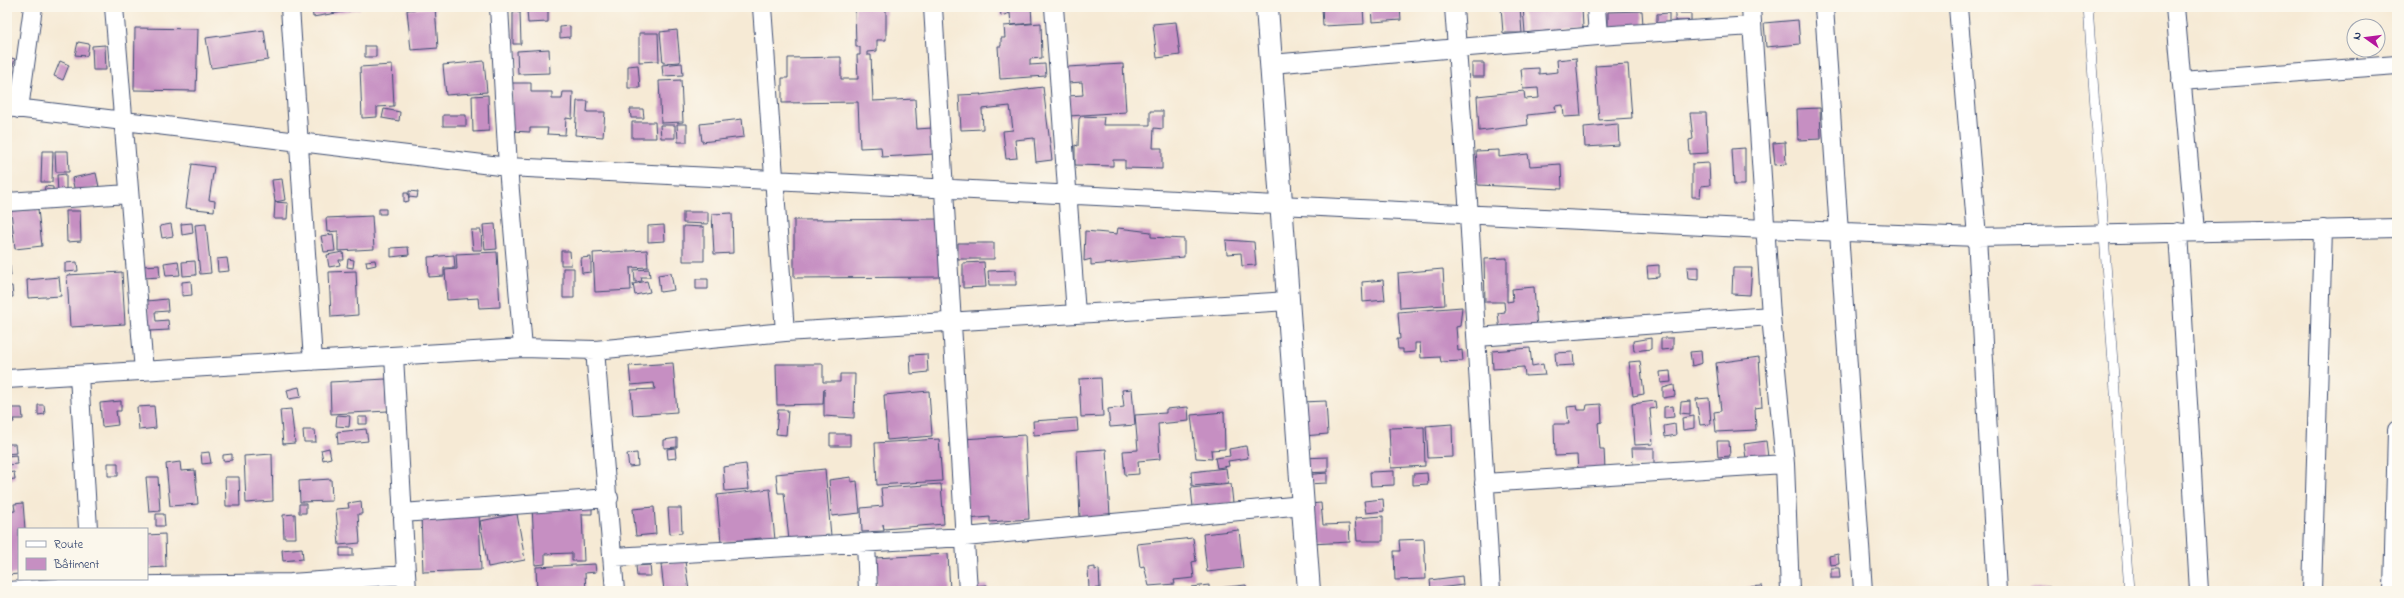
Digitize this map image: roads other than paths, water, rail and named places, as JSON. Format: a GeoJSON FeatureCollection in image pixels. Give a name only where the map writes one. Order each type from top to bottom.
{"type":"FeatureCollection","features":[{"type":"Feature","properties":{"kind":"street"},"geometry":{"type":"LineString","coordinates":[[33,7],[13,108],[508,167],[1066,195],[1281,204],[1469,215],[1977,237],[2104,236],[2186,232],[2397,228]]}},
{"type":"Feature","properties":{"kind":"street"},"geometry":{"type":"LineString","coordinates":[[114,7],[125,121],[129,194],[144,371]]}},
{"type":"Feature","properties":{"kind":"street"},"geometry":{"type":"LineString","coordinates":[[290,7],[314,361]]}},
{"type":"Feature","properties":{"kind":"street"},"geometry":{"type":"LineString","coordinates":[[499,7],[508,167],[523,348]]}},
{"type":"Feature","properties":{"kind":"street"},"geometry":{"type":"LineString","coordinates":[[762,7],[773,180],[785,332]]}},
{"type":"Feature","properties":{"kind":"street"},"geometry":{"type":"LineString","coordinates":[[934,7],[968,591]]}},
{"type":"Feature","properties":{"kind":"street"},"geometry":{"type":"LineString","coordinates":[[1054,7],[1066,195],[1076,314]]}},
{"type":"Feature","properties":{"kind":"street"},"geometry":{"type":"LineString","coordinates":[[1267,7],[1309,591]]}},
{"type":"Feature","properties":{"kind":"street"},"geometry":{"type":"LineString","coordinates":[[1454,7],[1477,337],[1491,591]]}},
{"type":"Feature","properties":{"kind":"street"},"geometry":{"type":"LineString","coordinates":[[1596,7],[1598,36]]}},
{"type":"Feature","properties":{"kind":"street"},"geometry":{"type":"LineString","coordinates":[[1751,7],[1771,316],[1785,464],[1790,591]]}},
{"type":"Feature","properties":{"kind":"street"},"geometry":{"type":"LineString","coordinates":[[1824,7],[1863,591]]}},
{"type":"Feature","properties":{"kind":"street"},"geometry":{"type":"LineString","coordinates":[[1958,7],[1977,237],[1997,591]]}},
{"type":"Feature","properties":{"kind":"street"},"geometry":{"type":"LineString","coordinates":[[2174,7],[2180,82],[2200,591]]}},
{"type":"Feature","properties":{"kind":"street"},"geometry":{"type":"LineString","coordinates":[[1271,64],[1598,36],[1752,26]]}},
{"type":"Feature","properties":{"kind":"street"},"geometry":{"type":"LineString","coordinates":[[2180,82],[2397,65]]}},
{"type":"Feature","properties":{"kind":"street"},"geometry":{"type":"LineString","coordinates":[[7,202],[129,194]]}},
{"type":"Feature","properties":{"kind":"street"},"geometry":{"type":"LineString","coordinates":[[2312,591],[2323,229]]}},
{"type":"Feature","properties":{"kind":"street"},"geometry":{"type":"LineString","coordinates":[[7,379],[523,348],[595,350],[785,332],[1288,301]]}},
{"type":"Feature","properties":{"kind":"street"},"geometry":{"type":"LineString","coordinates":[[1477,337],[1771,316]]}},
{"type":"Feature","properties":{"kind":"street"},"geometry":{"type":"LineString","coordinates":[[595,350],[614,558],[615,591]]}},
{"type":"Feature","properties":{"kind":"street"},"geometry":{"type":"LineString","coordinates":[[7,590],[91,585],[292,587],[406,583],[394,356]]}},
{"type":"Feature","properties":{"kind":"street"},"geometry":{"type":"LineString","coordinates":[[79,375],[88,528]]}},
{"type":"Feature","properties":{"kind":"street"},"geometry":{"type":"LineString","coordinates":[[2393,591],[2397,430]]}},
{"type":"Feature","properties":{"kind":"street"},"geometry":{"type":"LineString","coordinates":[[1484,483],[1785,464]]}},
{"type":"Feature","properties":{"kind":"street"},"geometry":{"type":"LineString","coordinates":[[402,513],[609,498]]}},
{"type":"Feature","properties":{"kind":"street"},"geometry":{"type":"LineString","coordinates":[[614,558],[965,537],[1303,504]]}},
{"type":"Feature","properties":{"kind":"street"},"geometry":{"type":"LineString","coordinates":[[866,543],[868,591]]}},
{"type":"Feature","properties":{"kind":"lane"},"geometry":{"type":"LineString","coordinates":[[2088,7],[2129,591]]}}]}
